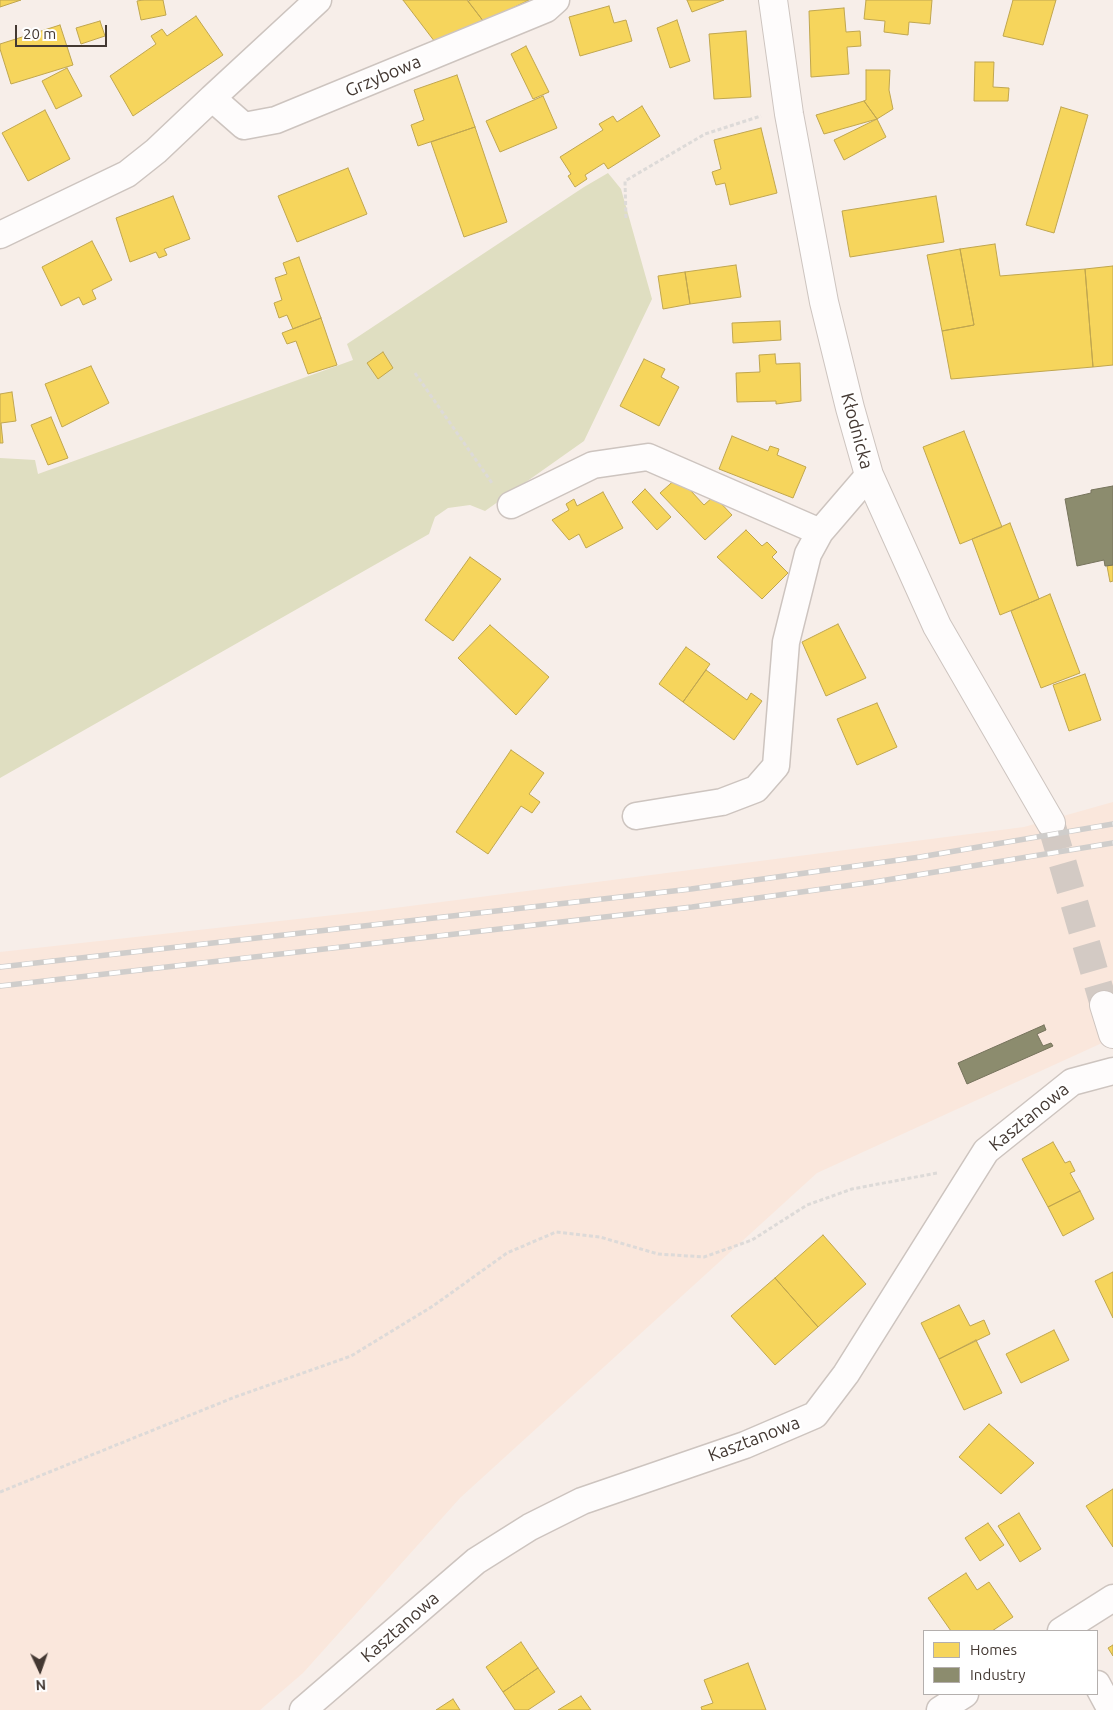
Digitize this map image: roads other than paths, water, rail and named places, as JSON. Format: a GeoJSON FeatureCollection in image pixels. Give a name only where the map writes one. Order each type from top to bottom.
{"type":"FeatureCollection","features":[{"type":"Feature","properties":{"kind":"main road","name":"Kłodnicka"},"geometry":{"type":"LineString","coordinates":[[773,0],[788,108],[824,302],[850,408],[869,475],[937,626],[1051,823]]}},
{"type":"Feature","properties":{"kind":"main road"},"geometry":{"type":"LineString","coordinates":[[1104,1005],[1113,1034]]}},
{"type":"Feature","properties":{"kind":"street"},"geometry":{"type":"LineString","coordinates":[[0,235],[127,174],[156,151],[318,0]]}},
{"type":"Feature","properties":{"kind":"street","name":"Grzybowa"},"geometry":{"type":"LineString","coordinates":[[212,98],[244,126],[276,120],[546,9],[556,0]]}},
{"type":"Feature","properties":{"kind":"street"},"geometry":{"type":"LineString","coordinates":[[511,504],[593,465],[648,457],[820,532]]}},
{"type":"Feature","properties":{"kind":"street"},"geometry":{"type":"LineString","coordinates":[[636,816],[722,802],[756,789],[776,766],[786,642],[808,554],[820,532],[869,475]]}},
{"type":"Feature","properties":{"kind":"street","name":"Kasztanowa"},"geometry":{"type":"LineString","coordinates":[[303,1710],[476,1562],[530,1527],[582,1501],[746,1445],[815,1415],[846,1374],[986,1151],[1072,1082],[1113,1071]]}},
{"type":"Feature","properties":{"kind":"street"},"geometry":{"type":"LineString","coordinates":[[1065,1630],[1113,1598]]}},
{"type":"Feature","properties":{"kind":"street"},"geometry":{"type":"LineString","coordinates":[[1098,1686],[1111,1710]]}},
{"type":"Feature","properties":{"kind":"street"},"geometry":{"type":"LineString","coordinates":[[940,1710],[963,1695]]}},
{"type":"Feature","properties":{"kind":"tunnel"},"geometry":{"type":"LineString","coordinates":[[1051,823],[1104,1005]]}},
{"type":"Feature","properties":{"kind":"railway"},"geometry":{"type":"LineString","coordinates":[[0,967],[691,889],[920,857],[1113,824]]}},
{"type":"Feature","properties":{"kind":"railway"},"geometry":{"type":"LineString","coordinates":[[0,986],[692,907],[874,882],[1113,843]]}}]}
